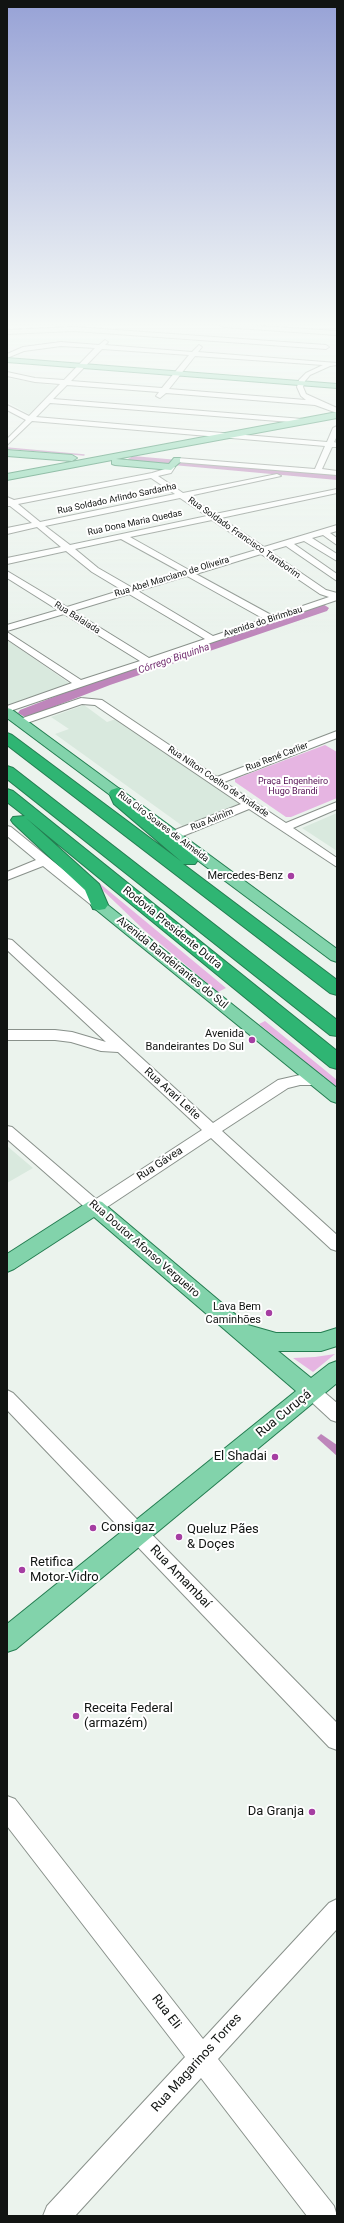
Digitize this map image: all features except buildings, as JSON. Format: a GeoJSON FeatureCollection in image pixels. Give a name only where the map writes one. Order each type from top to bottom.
{"type":"FeatureCollection","features":[{"type":"Feature","properties":{"kind":"highway"},"geometry":{"type":"LineString","coordinates":[[7,738],[234,909],[337,989]]}},
{"type":"Feature","properties":{"kind":"highway"},"geometry":{"type":"LineString","coordinates":[[7,758],[337,1016]]}},
{"type":"Feature","properties":{"kind":"highway","name":"Rodovia Presidente Dutra"},"geometry":{"type":"LineString","coordinates":[[7,771],[337,1030]]}},
{"type":"Feature","properties":{"kind":"highway"},"geometry":{"type":"LineString","coordinates":[[117,793],[120,801],[214,883],[234,909]]}},
{"type":"Feature","properties":{"kind":"highway","name":"Rodovia Presidente Dutra"},"geometry":{"type":"LineString","coordinates":[[7,794],[337,1062]]}},
{"type":"Feature","properties":{"kind":"highway"},"geometry":{"type":"LineString","coordinates":[[7,809],[93,888],[99,905]]}},
{"type":"Feature","properties":{"kind":"main road"},"geometry":{"type":"LineString","coordinates":[[7,477],[90,456],[118,456],[252,429]]}},
{"type":"Feature","properties":{"kind":"main road"},"geometry":{"type":"LineString","coordinates":[[7,444],[34,451],[90,456],[118,456],[174,464]]}},
{"type":"Feature","properties":{"kind":"main road"},"geometry":{"type":"LineString","coordinates":[[7,453],[34,451],[174,464]]}},
{"type":"Feature","properties":{"kind":"main road","name":"Rua Ciro Soares de Almeida"},"geometry":{"type":"LineString","coordinates":[[7,712],[337,957]]}},
{"type":"Feature","properties":{"kind":"main road","name":"Avenida Bandeirantes do Sul"},"geometry":{"type":"LineString","coordinates":[[99,905],[337,1097]]}},
{"type":"Feature","properties":{"kind":"main road","name":"Rua Gávea"},"geometry":{"type":"LineString","coordinates":[[7,1264],[95,1206]]}},
{"type":"Feature","properties":{"kind":"main road","name":"Rua Doutor Afonso Vergueiro"},"geometry":{"type":"LineString","coordinates":[[95,1206],[311,1392]]}},
{"type":"Feature","properties":{"kind":"main road"},"geometry":{"type":"LineString","coordinates":[[240,1331],[276,1342],[321,1342],[337,1337]]}},
{"type":"Feature","properties":{"kind":"main road","name":"Rua Curuçá"},"geometry":{"type":"LineString","coordinates":[[7,1640],[337,1370]]}},
{"type":"Feature","properties":{"kind":"street"},"geometry":{"type":"LineString","coordinates":[[7,444],[21,429]]}},
{"type":"Feature","properties":{"kind":"street"},"geometry":{"type":"LineString","coordinates":[[145,429],[333,445]]}},
{"type":"Feature","properties":{"kind":"street"},"geometry":{"type":"LineString","coordinates":[[316,472],[333,445],[337,429]]}},
{"type":"Feature","properties":{"kind":"street"},"geometry":{"type":"LineString","coordinates":[[9,502],[166,472],[174,464],[337,474]]}},
{"type":"Feature","properties":{"kind":"street","name":"Rua Soldado Francisco Tamborim"},"geometry":{"type":"LineString","coordinates":[[152,475],[323,592],[336,594]]}},
{"type":"Feature","properties":{"kind":"street","name":"Rua Soldado Arlindo Sardanha"},"geometry":{"type":"LineString","coordinates":[[7,531],[277,476]]}},
{"type":"Feature","properties":{"kind":"street","name":"Rua Dona Maria Quedas"},"geometry":{"type":"LineString","coordinates":[[7,561],[337,491]]}},
{"type":"Feature","properties":{"kind":"street"},"geometry":{"type":"LineString","coordinates":[[9,502],[94,570],[212,639]]}},
{"type":"Feature","properties":{"kind":"street","name":"Rua Abel Marciano de Oliveira"},"geometry":{"type":"LineString","coordinates":[[7,628],[187,572],[337,528]]}},
{"type":"Feature","properties":{"kind":"street"},"geometry":{"type":"LineString","coordinates":[[324,532],[337,542]]}},
{"type":"Feature","properties":{"kind":"street"},"geometry":{"type":"LineString","coordinates":[[121,536],[272,619]]}},
{"type":"Feature","properties":{"kind":"street"},"geometry":{"type":"LineString","coordinates":[[306,538],[337,558]]}},
{"type":"Feature","properties":{"kind":"street"},"geometry":{"type":"LineString","coordinates":[[287,543],[337,578]]}},
{"type":"Feature","properties":{"kind":"street","name":"Rua Balaiada"},"geometry":{"type":"LineString","coordinates":[[7,574],[147,661]]}},
{"type":"Feature","properties":{"kind":"street","name":"Avenida do Birimbau"},"geometry":{"type":"LineString","coordinates":[[7,709],[272,619],[336,594]]}},
{"type":"Feature","properties":{"kind":"street"},"geometry":{"type":"LineString","coordinates":[[7,636],[80,684]]}},
{"type":"Feature","properties":{"kind":"street","name":"Rua Nílton Coelho de Andrade"},"geometry":{"type":"LineString","coordinates":[[21,722],[81,701],[98,702],[216,780],[337,863]]}},
{"type":"Feature","properties":{"kind":"street","name":"Rua René Carlier"},"geometry":{"type":"LineString","coordinates":[[216,780],[337,734]]}},
{"type":"Feature","properties":{"kind":"street","name":"Rua Axinim"},"geometry":{"type":"LineString","coordinates":[[174,835],[251,804]]}},
{"type":"Feature","properties":{"kind":"street"},"geometry":{"type":"LineString","coordinates":[[284,828],[337,805]]}},
{"type":"Feature","properties":{"kind":"street","name":"Avenida Bandeirantes do Sul"},"geometry":{"type":"LineString","coordinates":[[7,830],[99,905]]}},
{"type":"Feature","properties":{"kind":"street"},"geometry":{"type":"LineString","coordinates":[[7,876],[44,861]]}},
{"type":"Feature","properties":{"kind":"street","name":"Rua Arari Leite"},"geometry":{"type":"LineString","coordinates":[[7,943],[337,1245]]}},
{"type":"Feature","properties":{"kind":"street"},"geometry":{"type":"LineString","coordinates":[[72,1037],[87,1035],[101,1029]]}},
{"type":"Feature","properties":{"kind":"street"},"geometry":{"type":"LineString","coordinates":[[7,1035],[38,1034],[72,1037],[101,1046],[121,1048]]}},
{"type":"Feature","properties":{"kind":"street","name":"Rua Gávea"},"geometry":{"type":"LineString","coordinates":[[95,1206],[282,1084],[300,1080],[318,1081]]}},
{"type":"Feature","properties":{"kind":"street","name":"Rua Doutor Afonso Vergueiro"},"geometry":{"type":"LineString","coordinates":[[7,1131],[95,1206]]}},
{"type":"Feature","properties":{"kind":"street","name":"Rua Doutor Afonso Vergueiro"},"geometry":{"type":"LineString","coordinates":[[311,1392],[337,1414]]}},
{"type":"Feature","properties":{"kind":"street","name":"Rua Amambaí"},"geometry":{"type":"LineString","coordinates":[[7,1398],[337,1739]]}},
{"type":"Feature","properties":{"kind":"street","name":"Rua Eli"},"geometry":{"type":"LineString","coordinates":[[7,1807],[324,2216]]}},
{"type":"Feature","properties":{"kind":"street","name":"Rua Magarinos Torres"},"geometry":{"type":"LineString","coordinates":[[57,2216],[337,1911]]}},
{"type":"Feature","properties":{"kind":"shaded area"},"geometry":{"type":"Polygon","coordinates":[[[7,640],[72,685],[7,707],[7,640]]]}},
{"type":"Feature","properties":{"kind":"shaded area"},"geometry":{"type":"Polygon","coordinates":[[[84,705],[107,722],[116,719],[241,803],[184,827],[55,734],[69,729],[51,717],[84,705]]]}},
{"type":"Feature","properties":{"kind":"shaded area"},"geometry":{"type":"Polygon","coordinates":[[[337,813],[337,851],[302,828],[337,813]]]}},
{"type":"Feature","properties":{"kind":"shaded area"},"geometry":{"type":"Polygon","coordinates":[[[7,1146],[33,1168],[7,1183],[7,1146]]]}},
{"type":"Feature","properties":{"kind":"shaded area"},"geometry":{"type":"Polygon","coordinates":[[[321,1434],[337,1445],[337,1456],[317,1438],[321,1434]]]}},
{"type":"Feature","properties":{"kind":"green space","name":"Praça Engenheiro Hugo Brandi"},"geometry":{"type":"Polygon","coordinates":[[[325,745],[337,752],[337,798],[291,817],[286,817],[235,782],[235,779],[325,745]]]}},
{"type":"Feature","properties":{"kind":"green space"},"geometry":{"type":"Polygon","coordinates":[[[92,878],[226,988],[218,992],[144,930],[91,879],[92,878]]]}},
{"type":"Feature","properties":{"kind":"green space"},"geometry":{"type":"Polygon","coordinates":[[[265,1021],[337,1080],[337,1088],[259,1024],[265,1021]]]}},
{"type":"Feature","properties":{"kind":"green space"},"geometry":{"type":"Polygon","coordinates":[[[335,1354],[313,1372],[293,1358],[315,1357],[335,1354]]]}},
{"type":"Feature","properties":{"kind":"waterway"},"geometry":{"type":"LineString","coordinates":[[7,448],[84,455]]}},
{"type":"Feature","properties":{"kind":"waterway"},"geometry":{"type":"LineString","coordinates":[[133,459],[337,477]]}},
{"type":"Feature","properties":{"kind":"waterway","name":"Córrego Biquinha"},"geometry":{"type":"LineString","coordinates":[[25,713],[105,682],[323,608]]}},
{"type":"Feature","properties":{"kind":"place","name":"Mercedes-Benz"},"geometry":{"type":"Point","coordinates":[291,876]}},
{"type":"Feature","properties":{"kind":"place","name":"Avenida Bandeirantes Do Sul"},"geometry":{"type":"Point","coordinates":[252,1040]}},
{"type":"Feature","properties":{"kind":"place","name":"Lava Bem Caminhões"},"geometry":{"type":"Point","coordinates":[269,1313]}},
{"type":"Feature","properties":{"kind":"place","name":"El Shadai"},"geometry":{"type":"Point","coordinates":[275,1457]}},
{"type":"Feature","properties":{"kind":"place","name":"Consigaz"},"geometry":{"type":"Point","coordinates":[93,1528]}},
{"type":"Feature","properties":{"kind":"place","name":"Queluz Pães & Doçes"},"geometry":{"type":"Point","coordinates":[179,1537]}},
{"type":"Feature","properties":{"kind":"place","name":"Retifica Motor-Vidro"},"geometry":{"type":"Point","coordinates":[22,1570]}},
{"type":"Feature","properties":{"kind":"place","name":"Receita Federal (armazém)"},"geometry":{"type":"Point","coordinates":[76,1716]}},
{"type":"Feature","properties":{"kind":"place","name":"Da Granja"},"geometry":{"type":"Point","coordinates":[312,1812]}}]}
